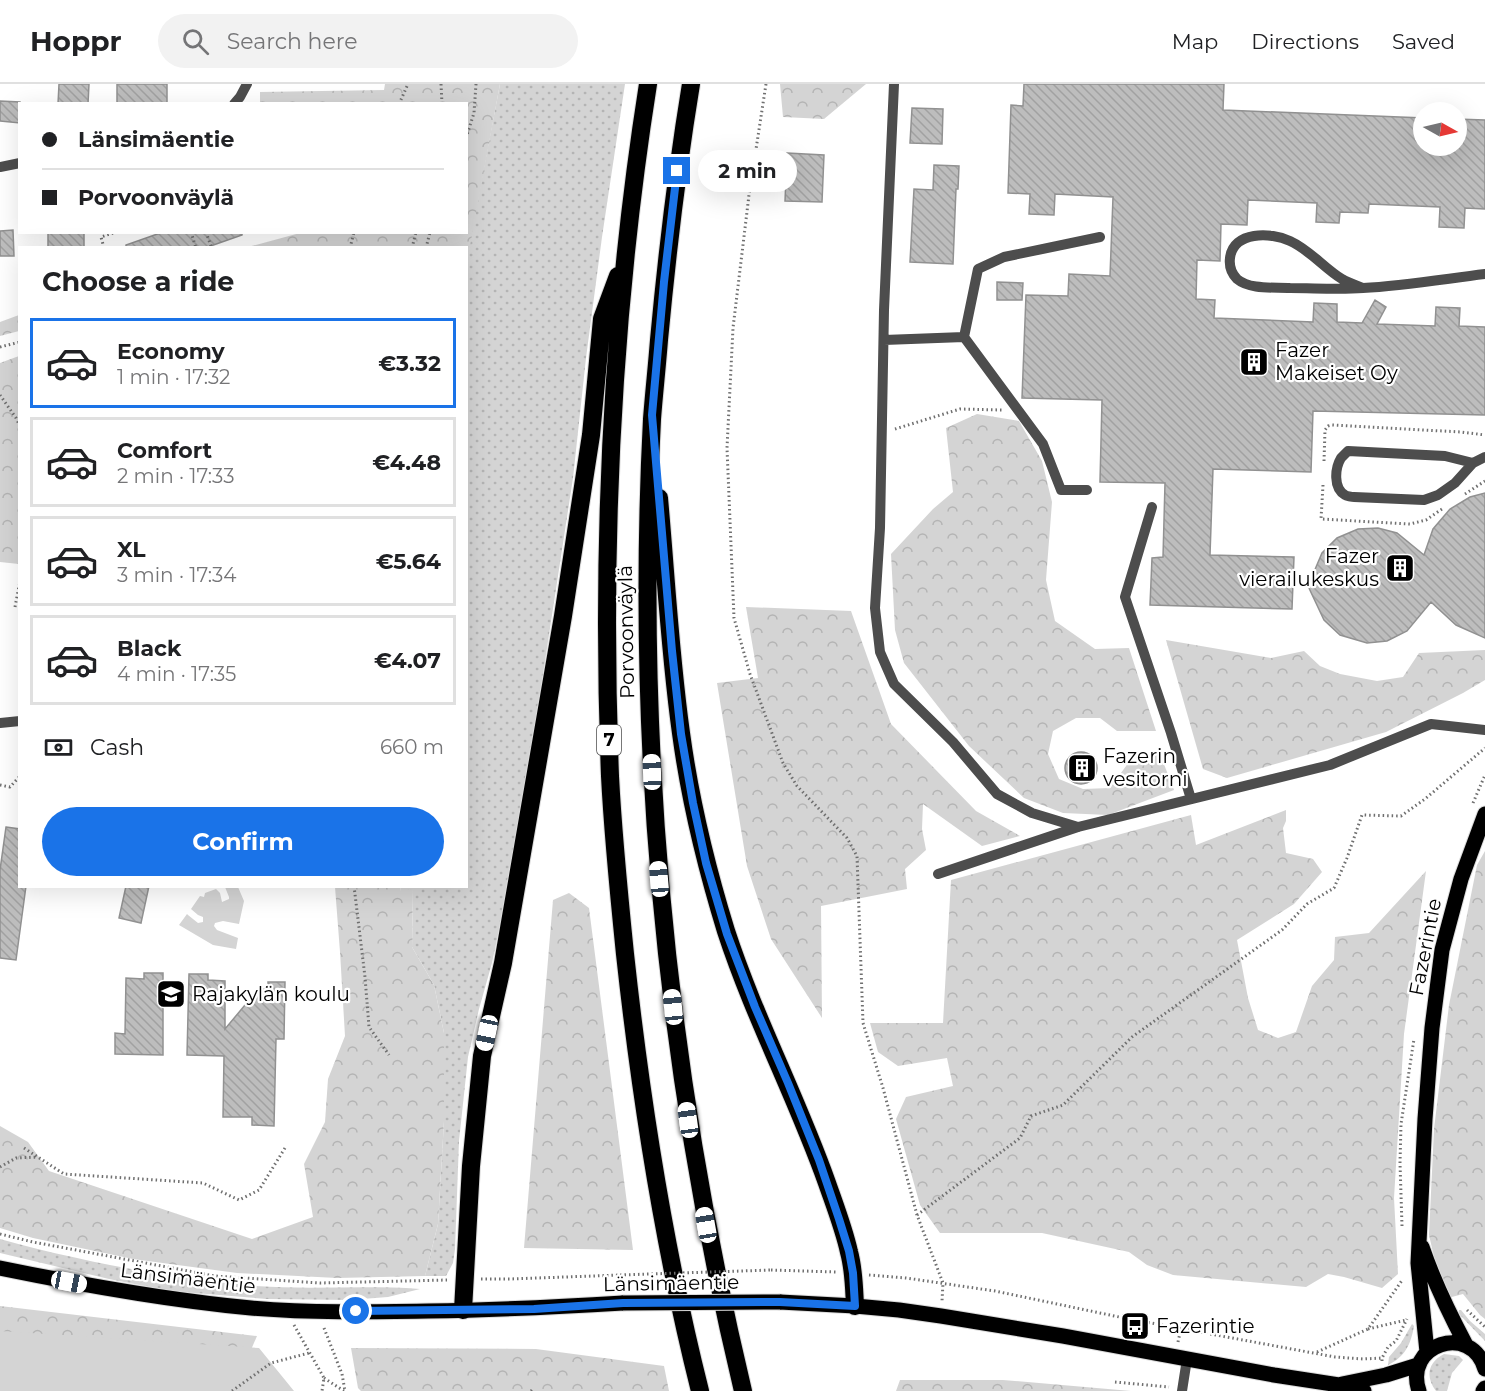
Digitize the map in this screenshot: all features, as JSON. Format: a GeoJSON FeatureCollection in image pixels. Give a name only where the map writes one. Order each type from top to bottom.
{"type":"FeatureCollection","features":[{"type":"Feature","properties":{"kind":"highway","name":"Porvoonväylä"},"geometry":{"type":"LineString","coordinates":[[648,84],[637,151],[611,424],[607,576],[612,802],[632,1019],[649,1137],[669,1252],[700,1391]]}},
{"type":"Feature","properties":{"kind":"highway","name":"Porvoonväylä"},"geometry":{"type":"LineString","coordinates":[[691,84],[671,218],[652,415],[648,627],[654,816],[675,1028],[692,1143],[710,1246],[743,1391]]}},
{"type":"Feature","properties":{"kind":"highway"},"geometry":{"type":"LineString","coordinates":[[463,1310],[471,1166],[482,1056],[503,963],[563,616],[591,435],[602,319],[626,254]]}},
{"type":"Feature","properties":{"kind":"highway"},"geometry":{"type":"LineString","coordinates":[[652,415],[681,734],[706,863],[727,934],[819,1160],[846,1240],[853,1273],[855,1306]]}},
{"type":"Feature","properties":{"kind":"main road","name":"Fazerintie"},"geometry":{"type":"LineString","coordinates":[[1427,1352],[1418,1263],[1432,1028],[1442,950],[1461,879],[1485,814]]}},
{"type":"Feature","properties":{"kind":"main road","name":"Fazerintie"},"geometry":{"type":"LineString","coordinates":[[1419,1237],[1431,1273],[1466,1345]]}},
{"type":"Feature","properties":{"kind":"main road","name":"Länsimäentie"},"geometry":{"type":"LineString","coordinates":[[0,1268],[105,1289],[186,1301],[286,1310],[534,1309],[623,1303],[780,1302],[855,1306],[941,1316],[1063,1336],[1339,1384],[1364,1391]]}},
{"type":"Feature","properties":{"kind":"main road"},"geometry":{"type":"LineString","coordinates":[[1419,1391],[1416,1377],[1418,1365],[1427,1352],[1439,1344],[1453,1342],[1466,1345],[1476,1352],[1484,1364]]}},
{"type":"Feature","properties":{"kind":"main road","name":"Länsimäentie"},"geometry":{"type":"LineString","coordinates":[[1339,1384],[1386,1375],[1418,1365]]}},
{"type":"Feature","properties":{"kind":"street"},"geometry":{"type":"LineString","coordinates":[[236,102],[247,84]]}},
{"type":"Feature","properties":{"kind":"street"},"geometry":{"type":"LineString","coordinates":[[894,84],[884,340],[880,528],[875,608],[880,652],[894,684],[953,742],[997,794],[1032,813],[1078,827]]}},
{"type":"Feature","properties":{"kind":"street"},"geometry":{"type":"LineString","coordinates":[[0,167],[18,163]]}},
{"type":"Feature","properties":{"kind":"street"},"geometry":{"type":"LineString","coordinates":[[1362,288],[1342,279],[1303,249],[1282,238],[1262,236],[1241,239],[1230,254],[1231,271],[1238,279],[1246,284],[1259,287],[1362,288],[1485,274]]}},
{"type":"Feature","properties":{"kind":"street"},"geometry":{"type":"LineString","coordinates":[[1087,490],[1061,490],[1043,444],[964,337],[978,269],[1004,257],[1100,237]]}},
{"type":"Feature","properties":{"kind":"street"},"geometry":{"type":"LineString","coordinates":[[884,340],[964,337]]}},
{"type":"Feature","properties":{"kind":"street"},"geometry":{"type":"LineString","coordinates":[[1473,464],[1444,456],[1348,452],[1341,458],[1336,480],[1339,489],[1345,495],[1424,500],[1438,495],[1455,483],[1473,464],[1485,457]]}},
{"type":"Feature","properties":{"kind":"street"},"geometry":{"type":"LineString","coordinates":[[1152,507],[1125,597],[1191,799]]}},
{"type":"Feature","properties":{"kind":"street"},"geometry":{"type":"LineString","coordinates":[[0,723],[18,721]]}},
{"type":"Feature","properties":{"kind":"street"},"geometry":{"type":"LineString","coordinates":[[938,874],[1078,827],[1330,765],[1431,724],[1485,730]]}},
{"type":"Feature","properties":{"kind":"street"},"geometry":{"type":"LineString","coordinates":[[1182,1391],[1187,1359]]}},
{"type":"Feature","properties":{"kind":"path"},"geometry":{"type":"LineString","coordinates":[[400,102],[408,84]]}},
{"type":"Feature","properties":{"kind":"path"},"geometry":{"type":"LineString","coordinates":[[441,84],[442,102]]}},
{"type":"Feature","properties":{"kind":"path"},"geometry":{"type":"LineString","coordinates":[[468,132],[474,113],[476,84]]}},
{"type":"Feature","properties":{"kind":"path"},"geometry":{"type":"LineString","coordinates":[[766,84],[749,195],[733,328],[727,448],[734,618],[750,674],[783,763],[797,786],[847,838],[857,856],[862,1023],[917,1215],[943,1283],[941,1316]]}},
{"type":"Feature","properties":{"kind":"path"},"geometry":{"type":"LineString","coordinates":[[103,246],[101,237],[110,234]]}},
{"type":"Feature","properties":{"kind":"path"},"geometry":{"type":"LineString","coordinates":[[0,347],[18,342]]}},
{"type":"Feature","properties":{"kind":"path"},"geometry":{"type":"LineString","coordinates":[[0,395],[18,422]]}},
{"type":"Feature","properties":{"kind":"path"},"geometry":{"type":"LineString","coordinates":[[15,607],[18,591]]}},
{"type":"Feature","properties":{"kind":"path"},"geometry":{"type":"LineString","coordinates":[[917,1215],[1020,1138],[1031,1116],[1063,1105],[1132,1037],[1282,930],[1307,904],[1334,888],[1362,815],[1401,816],[1425,800],[1485,748]]}},
{"type":"Feature","properties":{"kind":"path"},"geometry":{"type":"LineString","coordinates":[[0,785],[10,787],[18,778]]}},
{"type":"Feature","properties":{"kind":"path"},"geometry":{"type":"LineString","coordinates":[[354,888],[369,1027],[389,1055]]}},
{"type":"Feature","properties":{"kind":"path"},"geometry":{"type":"LineString","coordinates":[[24,1148],[64,1174],[203,1183],[239,1200],[259,1190],[285,1148]]}},
{"type":"Feature","properties":{"kind":"path"},"geometry":{"type":"LineString","coordinates":[[0,1167],[15,1158],[38,1157]]}},
{"type":"Feature","properties":{"kind":"path"},"geometry":{"type":"LineString","coordinates":[[0,1234],[215,1276],[320,1283],[510,1280],[771,1270],[853,1273],[995,1291],[1124,1318],[1335,1357],[1363,1359],[1382,1358],[1388,1347],[1396,1341],[1407,1320],[1368,1329],[1316,1352]]}},
{"type":"Feature","properties":{"kind":"path"},"geometry":{"type":"LineString","coordinates":[[1368,1329],[1404,1279]]}},
{"type":"Feature","properties":{"kind":"path"},"geometry":{"type":"LineString","coordinates":[[1462,1305],[1485,1327]]}},
{"type":"Feature","properties":{"kind":"path"},"geometry":{"type":"LineString","coordinates":[[286,1310],[324,1378],[345,1391]]}},
{"type":"Feature","properties":{"kind":"path"},"geometry":{"type":"LineString","coordinates":[[320,1311],[325,1334],[342,1374],[345,1391]]}},
{"type":"Feature","properties":{"kind":"path"},"geometry":{"type":"LineString","coordinates":[[232,1391],[272,1363],[309,1353]]}},
{"type":"Feature","properties":{"kind":"path"},"geometry":{"type":"LineString","coordinates":[[322,1391],[324,1378]]}},
{"type":"Feature","properties":{"kind":"green space"},"geometry":{"type":"Polygon","coordinates":[[[385,84],[500,84],[468,257],[468,246],[252,246],[296,234],[468,234],[468,102],[260,102],[260,92],[384,90],[385,84]]]}},
{"type":"Feature","properties":{"kind":"green space"},"geometry":{"type":"Polygon","coordinates":[[[500,84],[625,84],[586,358],[573,478],[536,720],[499,930],[468,1057],[459,1141],[453,1263],[446,1276],[425,1276],[438,1224],[444,1121],[444,1033],[434,985],[412,947],[413,890],[401,892],[400,888],[468,888],[468,252],[500,84]]]}},
{"type":"Feature","properties":{"kind":"green space"},"geometry":{"type":"Polygon","coordinates":[[[780,84],[866,84],[824,119],[783,117],[780,84]]]}},
{"type":"Feature","properties":{"kind":"green space"},"geometry":{"type":"Polygon","coordinates":[[[18,315],[18,331],[0,336],[0,322],[18,315]]]}},
{"type":"Feature","properties":{"kind":"green space"},"geometry":{"type":"Polygon","coordinates":[[[18,357],[18,564],[0,562],[0,363],[18,357]]]}},
{"type":"Feature","properties":{"kind":"green space"},"geometry":{"type":"Polygon","coordinates":[[[977,414],[1019,421],[1042,461],[1052,502],[1046,580],[1055,621],[1095,649],[1129,648],[1156,731],[1117,731],[1100,718],[1076,718],[1053,731],[1048,754],[1059,779],[1083,789],[1110,788],[1129,762],[1160,754],[1174,790],[1108,815],[1063,813],[1024,798],[969,746],[904,663],[895,630],[891,554],[933,509],[953,492],[946,428],[977,414]]]}},
{"type":"Feature","properties":{"kind":"green space"},"geometry":{"type":"Polygon","coordinates":[[[746,607],[851,611],[891,724],[976,811],[1020,836],[982,846],[923,804],[922,829],[926,850],[905,869],[907,889],[821,906],[822,1018],[771,939],[747,866],[717,683],[758,678],[746,607]]]}},
{"type":"Feature","properties":{"kind":"green space"},"geometry":{"type":"Polygon","coordinates":[[[1166,640],[1271,658],[1304,651],[1320,666],[1340,674],[1377,681],[1403,677],[1419,653],[1485,650],[1485,680],[1386,732],[1227,778],[1203,769],[1166,640]]]}},
{"type":"Feature","properties":{"kind":"green space"},"geometry":{"type":"Polygon","coordinates":[[[1286,810],[1286,821],[1283,828],[1286,853],[1313,859],[1322,872],[1294,904],[1237,940],[1248,998],[1258,1030],[1278,1038],[1296,1032],[1312,986],[1334,960],[1335,937],[1369,933],[1426,871],[1404,1034],[1394,1198],[1398,1274],[1382,1288],[1328,1274],[1306,1287],[1173,1275],[1147,1265],[1129,1252],[1042,1233],[940,1233],[920,1205],[896,1119],[906,1097],[953,1086],[947,1058],[898,1066],[878,1052],[870,1023],[943,1023],[951,880],[1191,815],[1196,845],[1286,810]]]}},
{"type":"Feature","properties":{"kind":"green space"},"geometry":{"type":"Polygon","coordinates":[[[1485,851],[1485,1319],[1463,1294],[1448,1298],[1437,1270],[1429,1235],[1434,1129],[1449,1005],[1477,865],[1485,851]]]}},
{"type":"Feature","properties":{"kind":"green space"},"geometry":{"type":"Polygon","coordinates":[[[225,888],[238,888],[244,901],[239,924],[223,921],[215,923],[214,926],[217,930],[238,938],[236,949],[213,945],[179,925],[187,914],[198,923],[203,922],[203,917],[191,909],[200,896],[204,897],[205,893],[216,889],[220,893],[222,902],[229,897],[225,888]]]}},
{"type":"Feature","properties":{"kind":"green space"},"geometry":{"type":"Polygon","coordinates":[[[335,888],[400,888],[401,891],[413,889],[412,947],[434,985],[444,1033],[444,1121],[438,1224],[425,1276],[337,1278],[237,1273],[133,1259],[33,1238],[0,1228],[0,1126],[28,1142],[49,1171],[252,1239],[313,1217],[304,1164],[325,1122],[328,1079],[345,1036],[335,888]]]}},
{"type":"Feature","properties":{"kind":"green space"},"geometry":{"type":"Polygon","coordinates":[[[569,893],[589,908],[633,1250],[524,1248],[553,900],[569,893]]]}},
{"type":"Feature","properties":{"kind":"green space"},"geometry":{"type":"Polygon","coordinates":[[[0,1239],[127,1268],[224,1283],[276,1287],[420,1289],[388,1297],[349,1300],[267,1299],[170,1291],[0,1253],[0,1239]]]}},
{"type":"Feature","properties":{"kind":"green space"},"geometry":{"type":"Polygon","coordinates":[[[0,1306],[257,1336],[247,1359],[0,1346],[0,1306]]]}},
{"type":"Feature","properties":{"kind":"green space"},"geometry":{"type":"Polygon","coordinates":[[[1459,1310],[1485,1334],[1485,1341],[1459,1314],[1459,1310]]]}},
{"type":"Feature","properties":{"kind":"green space"},"geometry":{"type":"Polygon","coordinates":[[[1412,1324],[1413,1333],[1409,1344],[1399,1358],[1388,1365],[1389,1357],[1401,1343],[1412,1324]]]}},
{"type":"Feature","properties":{"kind":"green space"},"geometry":{"type":"Polygon","coordinates":[[[0,1331],[259,1348],[294,1391],[0,1391],[0,1331]]]}},
{"type":"Feature","properties":{"kind":"green space"},"geometry":{"type":"Polygon","coordinates":[[[351,1348],[536,1349],[664,1366],[669,1391],[361,1391],[358,1388],[351,1348]]]}},
{"type":"Feature","properties":{"kind":"green space"},"geometry":{"type":"Polygon","coordinates":[[[1444,1354],[1459,1356],[1463,1360],[1452,1373],[1447,1391],[1436,1391],[1430,1380],[1430,1370],[1434,1361],[1444,1354]]]}},
{"type":"Feature","properties":{"kind":"green space"},"geometry":{"type":"Polygon","coordinates":[[[900,1380],[1003,1380],[1131,1391],[896,1391],[900,1380]]]}},
{"type":"Feature","properties":{"kind":"building"},"geometry":{"type":"Polygon","coordinates":[[[59,84],[89,84],[88,102],[58,102],[59,84]]]}},
{"type":"Feature","properties":{"kind":"building"},"geometry":{"type":"Polygon","coordinates":[[[117,84],[167,84],[167,102],[117,102],[117,84]]]}},
{"type":"Feature","properties":{"kind":"building","name":"Fazer Makeiset Oy"},"geometry":{"type":"Polygon","coordinates":[[[1024,84],[1224,84],[1223,110],[1413,118],[1413,156],[1467,156],[1467,119],[1485,120],[1485,209],[1465,208],[1464,228],[1439,227],[1440,207],[1369,204],[1368,213],[1340,212],[1339,223],[1316,222],[1317,203],[1248,200],[1247,225],[1221,224],[1220,261],[1197,260],[1196,299],[1215,300],[1214,318],[1313,322],[1314,303],[1337,304],[1337,322],[1362,323],[1375,300],[1386,307],[1377,324],[1435,326],[1436,307],[1460,308],[1459,326],[1485,327],[1485,415],[1313,411],[1311,472],[1213,469],[1210,555],[1294,557],[1292,609],[1150,605],[1152,558],[1163,557],[1165,483],[1100,482],[1102,400],[1022,398],[1026,295],[1068,296],[1069,274],[1110,276],[1113,197],[1055,194],[1054,215],[1029,214],[1030,194],[1008,193],[1011,105],[1023,106],[1024,84]]]}},
{"type":"Feature","properties":{"kind":"building"},"geometry":{"type":"Polygon","coordinates":[[[0,101],[20,102],[18,102],[18,123],[0,121],[0,101]]]}},
{"type":"Feature","properties":{"kind":"building"},"geometry":{"type":"Polygon","coordinates":[[[912,108],[943,109],[942,144],[910,143],[912,108]]]}},
{"type":"Feature","properties":{"kind":"building"},"geometry":{"type":"Polygon","coordinates":[[[787,153],[824,155],[822,202],[785,201],[787,153]]]}},
{"type":"Feature","properties":{"kind":"building"},"geometry":{"type":"Polygon","coordinates":[[[934,165],[959,166],[953,264],[910,262],[914,189],[933,190],[934,165]]]}},
{"type":"Feature","properties":{"kind":"building"},"geometry":{"type":"Polygon","coordinates":[[[13,230],[14,256],[0,256],[0,231],[13,230]]]}},
{"type":"Feature","properties":{"kind":"building"},"geometry":{"type":"Polygon","coordinates":[[[48,234],[84,234],[84,246],[48,246],[48,234]]]}},
{"type":"Feature","properties":{"kind":"building"},"geometry":{"type":"Polygon","coordinates":[[[157,234],[242,234],[211,246],[126,245],[157,234]]]}},
{"type":"Feature","properties":{"kind":"building"},"geometry":{"type":"Polygon","coordinates":[[[997,282],[1023,283],[1022,300],[997,300],[997,282]]]}},
{"type":"Feature","properties":{"kind":"building","name":"Fazer vierailukeskus"},"geometry":{"type":"Polygon","coordinates":[[[1485,493],[1485,638],[1456,625],[1431,602],[1407,631],[1387,641],[1367,643],[1340,635],[1324,620],[1308,586],[1322,553],[1337,538],[1358,529],[1378,528],[1397,533],[1424,555],[1433,529],[1450,509],[1470,497],[1485,493]]]}},
{"type":"Feature","properties":{"kind":"building","name":"Fazerin vesitorni"},"geometry":{"type":"Polygon","coordinates":[[[1081,752],[1092,757],[1097,768],[1092,779],[1081,784],[1070,779],[1065,768],[1070,757],[1081,752]]]}},
{"type":"Feature","properties":{"kind":"building"},"geometry":{"type":"Polygon","coordinates":[[[6,827],[18,829],[18,888],[26,888],[16,960],[0,958],[0,870],[6,827]]]}},
{"type":"Feature","properties":{"kind":"building"},"geometry":{"type":"Polygon","coordinates":[[[126,888],[149,888],[141,923],[119,918],[126,888]]]}},
{"type":"Feature","properties":{"kind":"building"},"geometry":{"type":"Polygon","coordinates":[[[144,973],[163,973],[163,1055],[115,1054],[115,1033],[125,1034],[126,978],[144,979],[144,973]]]}},
{"type":"Feature","properties":{"kind":"building"},"geometry":{"type":"Polygon","coordinates":[[[189,974],[208,974],[208,980],[225,981],[225,1029],[250,999],[268,986],[268,982],[285,982],[284,1039],[276,1039],[274,1126],[252,1125],[252,1117],[223,1117],[224,1056],[187,1055],[189,974]]]}},
{"type":"Feature","properties":{"kind":"place","name":"Fazer Makeiset Oy"},"geometry":{"type":"Point","coordinates":[1254,362]}},
{"type":"Feature","properties":{"kind":"place","name":"Fazer vierailukeskus"},"geometry":{"type":"Point","coordinates":[1400,568]}},
{"type":"Feature","properties":{"kind":"place","name":"Fazerin vesitorni"},"geometry":{"type":"Point","coordinates":[1082,768]}},
{"type":"Feature","properties":{"kind":"place","name":"Rajakylän koulu"},"geometry":{"type":"Point","coordinates":[171,994]}},
{"type":"Feature","properties":{"kind":"place","name":"Fazerintie"},"geometry":{"type":"Point","coordinates":[1135,1326]}},
{"type":"Feature","properties":{"kind":"route"},"geometry":{"type":"LineString","coordinates":[[356,1311],[534,1309],[623,1303],[780,1302],[855,1306],[849,1251],[819,1160],[727,934],[706,863],[681,734],[652,415],[677,171]]}}]}
